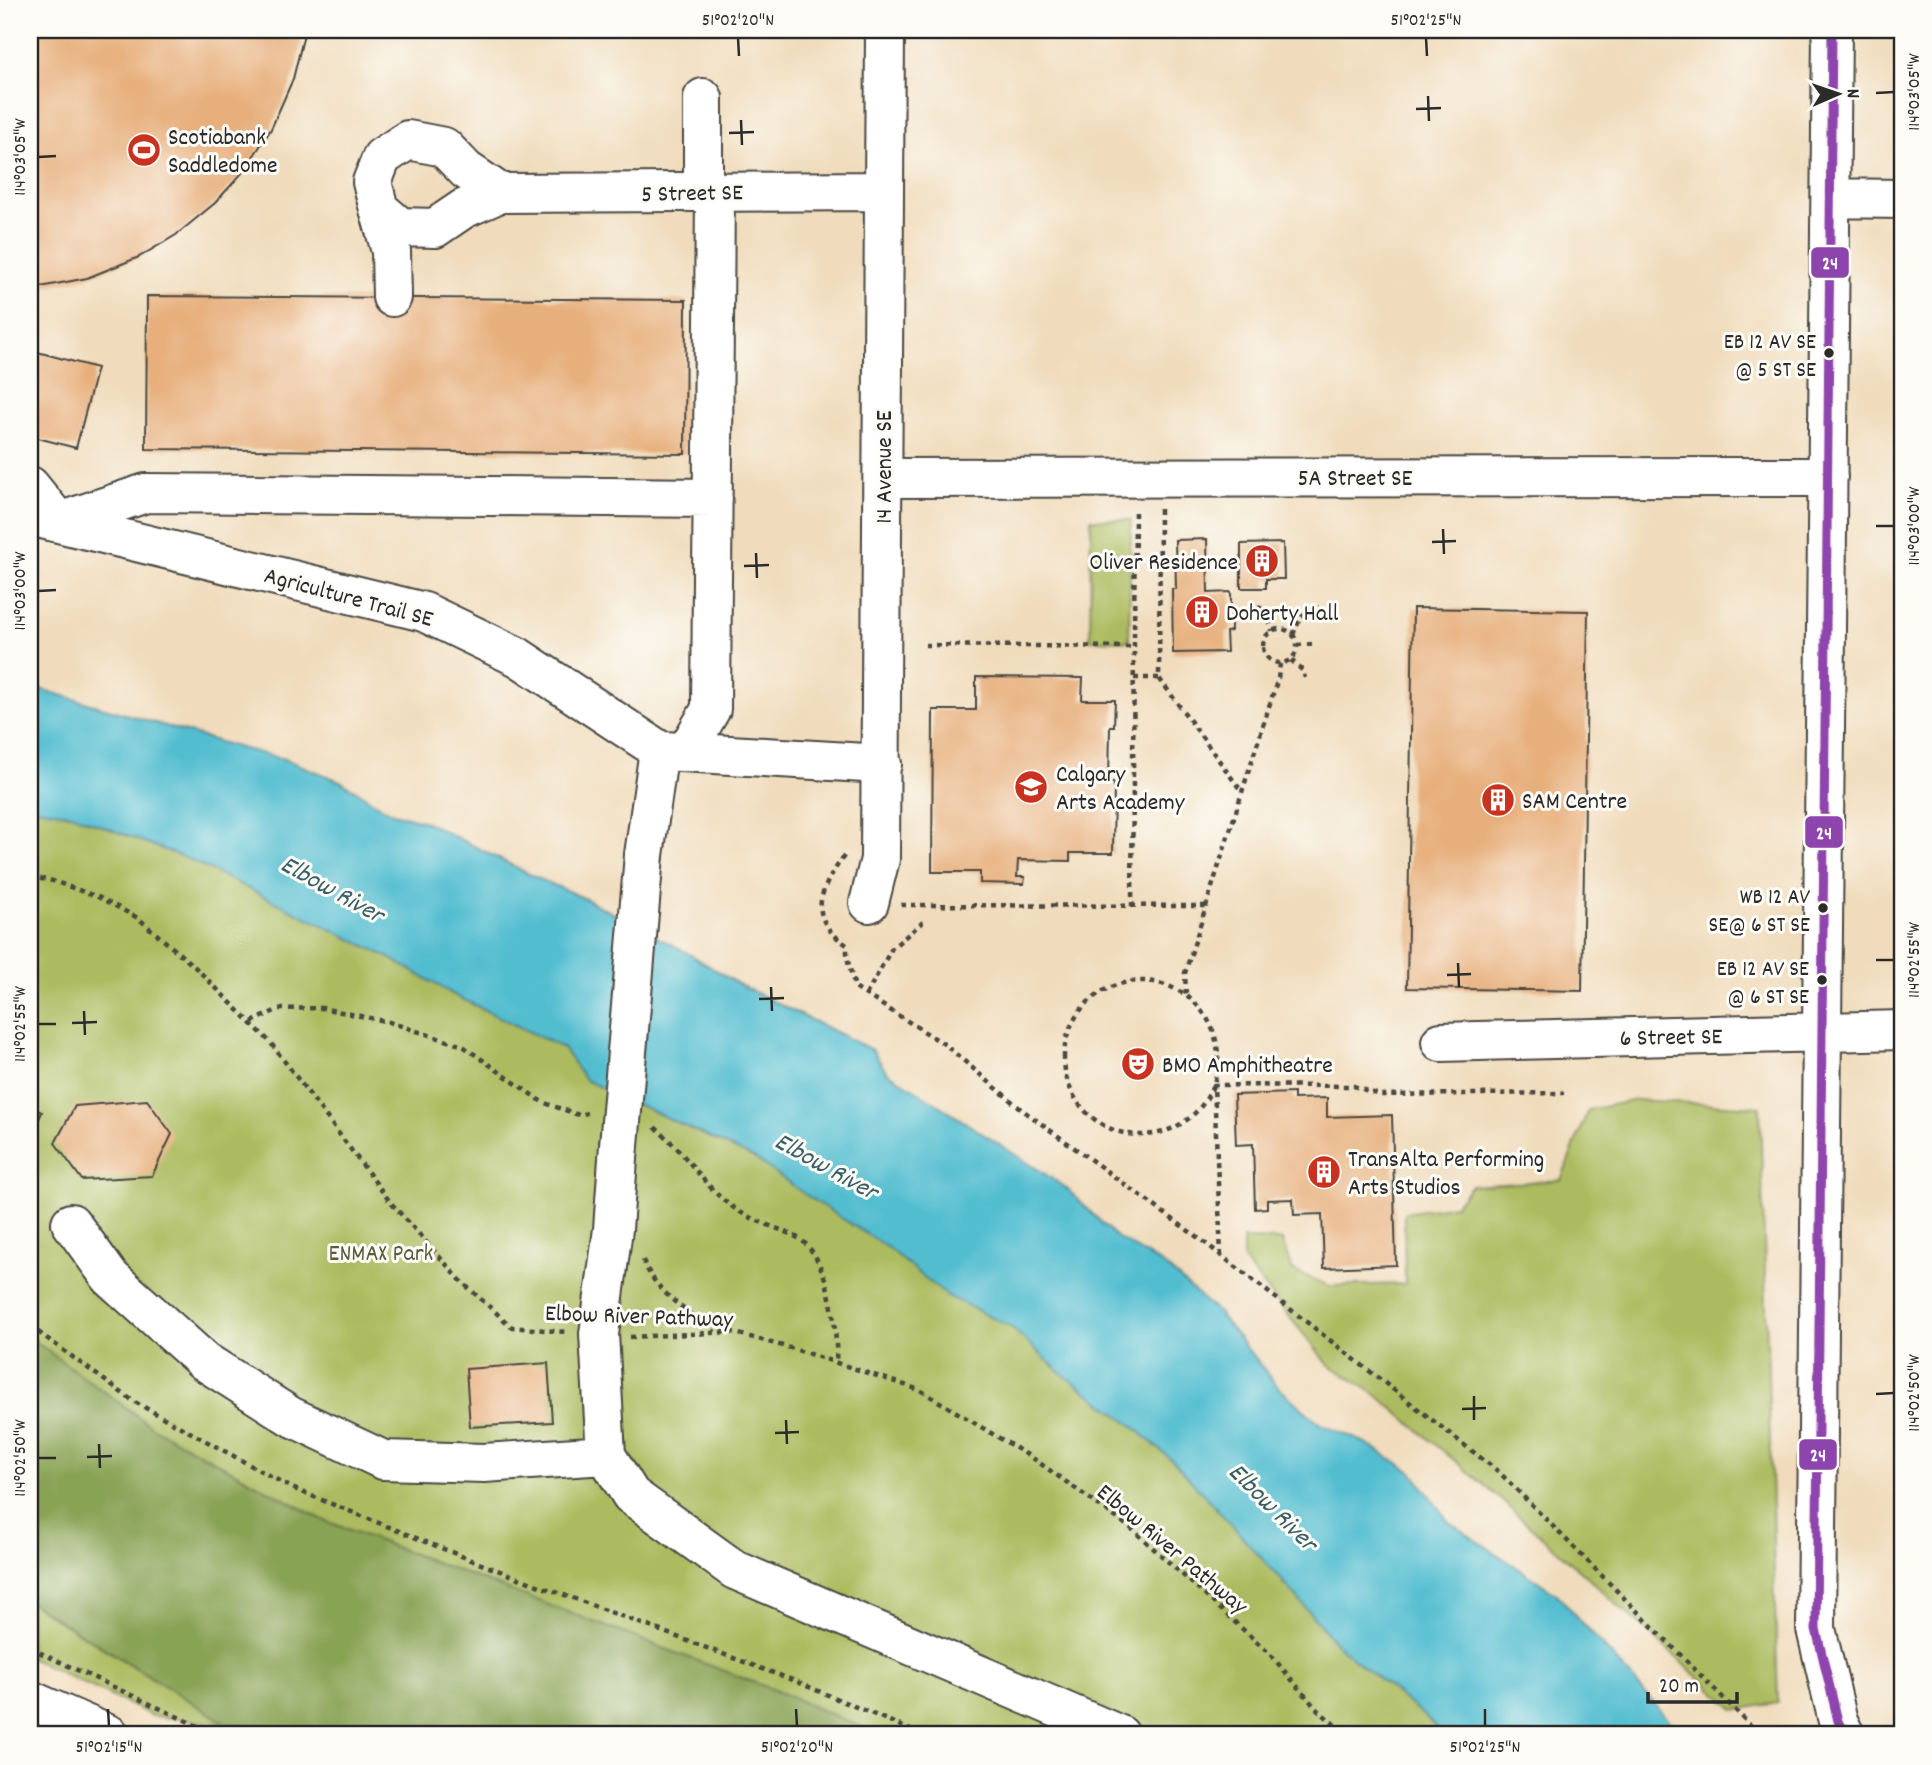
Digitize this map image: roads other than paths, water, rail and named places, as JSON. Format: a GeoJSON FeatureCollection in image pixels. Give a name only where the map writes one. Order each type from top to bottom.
{"type":"FeatureCollection","features":[{"type":"Feature","properties":{"kind":"street","name":"14 Avenue SE"},"geometry":{"type":"LineString","coordinates":[[869,903],[880,859],[882,764],[886,30]]}},
{"type":"Feature","properties":{"kind":"street"},"geometry":{"type":"LineString","coordinates":[[1832,30],[1816,1629],[1838,1721],[1845,1735]]}},
{"type":"Feature","properties":{"kind":"street"},"geometry":{"type":"LineString","coordinates":[[715,98],[711,709],[672,751],[644,855],[613,1229],[599,1334],[606,1455],[632,1495],[735,1570],[1120,1735]]}},
{"type":"Feature","properties":{"kind":"street"},"geometry":{"type":"LineString","coordinates":[[435,228],[417,257],[405,298],[372,182],[382,157],[408,140],[444,147],[466,170],[500,193]]}},
{"type":"Feature","properties":{"kind":"street","name":"5 Street SE"},"geometry":{"type":"LineString","coordinates":[[435,228],[463,209],[500,193],[884,191]]}},
{"type":"Feature","properties":{"kind":"street"},"geometry":{"type":"LineString","coordinates":[[1831,198],[1902,199]]}},
{"type":"Feature","properties":{"kind":"street"},"geometry":{"type":"LineString","coordinates":[[379,209],[400,227],[435,228]]}},
{"type":"Feature","properties":{"kind":"street","name":"5A Street SE"},"geometry":{"type":"LineString","coordinates":[[883,478],[1828,477]]}},
{"type":"Feature","properties":{"kind":"street"},"geometry":{"type":"LineString","coordinates":[[30,486],[44,519],[146,493],[713,498]]}},
{"type":"Feature","properties":{"kind":"street","name":"Agriculture Trail SE"},"geometry":{"type":"LineString","coordinates":[[44,519],[424,612],[518,657],[672,751]]}},
{"type":"Feature","properties":{"kind":"street"},"geometry":{"type":"LineString","coordinates":[[672,751],[882,764]]}},
{"type":"Feature","properties":{"kind":"street","name":"6 Street SE"},"geometry":{"type":"LineString","coordinates":[[1441,1042],[1902,1030]]}},
{"type":"Feature","properties":{"kind":"street"},"geometry":{"type":"LineString","coordinates":[[71,1223],[110,1278],[204,1361],[290,1416],[383,1460],[484,1463],[606,1455]]}},
{"type":"Feature","properties":{"kind":"street"},"geometry":{"type":"LineString","coordinates":[[30,1700],[110,1735]]}},
{"type":"Feature","properties":{"kind":"water","name":"Elbow River"},"geometry":{"type":"Polygon","coordinates":[[[30,686],[284,759],[340,781],[390,812],[426,822],[533,876],[586,899],[686,952],[740,985],[872,1050],[886,1071],[1065,1187],[1115,1236],[1164,1265],[1218,1313],[1279,1388],[1320,1424],[1366,1443],[1412,1472],[1449,1522],[1557,1594],[1682,1735],[1444,1735],[1337,1645],[1175,1463],[1131,1424],[1060,1372],[1011,1327],[946,1295],[888,1248],[754,1158],[585,1080],[563,1048],[458,997],[390,958],[188,859],[71,814],[30,807],[30,686]]]}},
{"type":"Feature","properties":{"kind":"place","name":"Scotiabank Saddledome"},"geometry":{"type":"Point","coordinates":[144,150]}},
{"type":"Feature","properties":{"kind":"place","name":"EB 12 AV SE @ 5 ST SE"},"geometry":{"type":"Point","coordinates":[1829,353]}},
{"type":"Feature","properties":{"kind":"place","name":"Oliver Residence"},"geometry":{"type":"Point","coordinates":[1262,561]}},
{"type":"Feature","properties":{"kind":"place","name":"Doherty Hall"},"geometry":{"type":"Point","coordinates":[1202,612]}},
{"type":"Feature","properties":{"kind":"place","name":"Calgary Arts Academy"},"geometry":{"type":"Point","coordinates":[1031,787]}},
{"type":"Feature","properties":{"kind":"place","name":"SAM Centre"},"geometry":{"type":"Point","coordinates":[1498,800]}},
{"type":"Feature","properties":{"kind":"place","name":"WB 12 AV SE@ 6 ST SE"},"geometry":{"type":"Point","coordinates":[1823,908]}},
{"type":"Feature","properties":{"kind":"place","name":"EB 12 AV SE @ 6 ST SE"},"geometry":{"type":"Point","coordinates":[1822,980]}},
{"type":"Feature","properties":{"kind":"place","name":"BMO Amphitheatre"},"geometry":{"type":"Point","coordinates":[1138,1064]}},
{"type":"Feature","properties":{"kind":"place","name":"TransAlta Performing Arts Studios"},"geometry":{"type":"Point","coordinates":[1324,1172]}},
{"type":"Feature","properties":{"kind":"park label","name":"ENMAX Park"},"geometry":{"type":"Point","coordinates":[381,1252]}}]}
